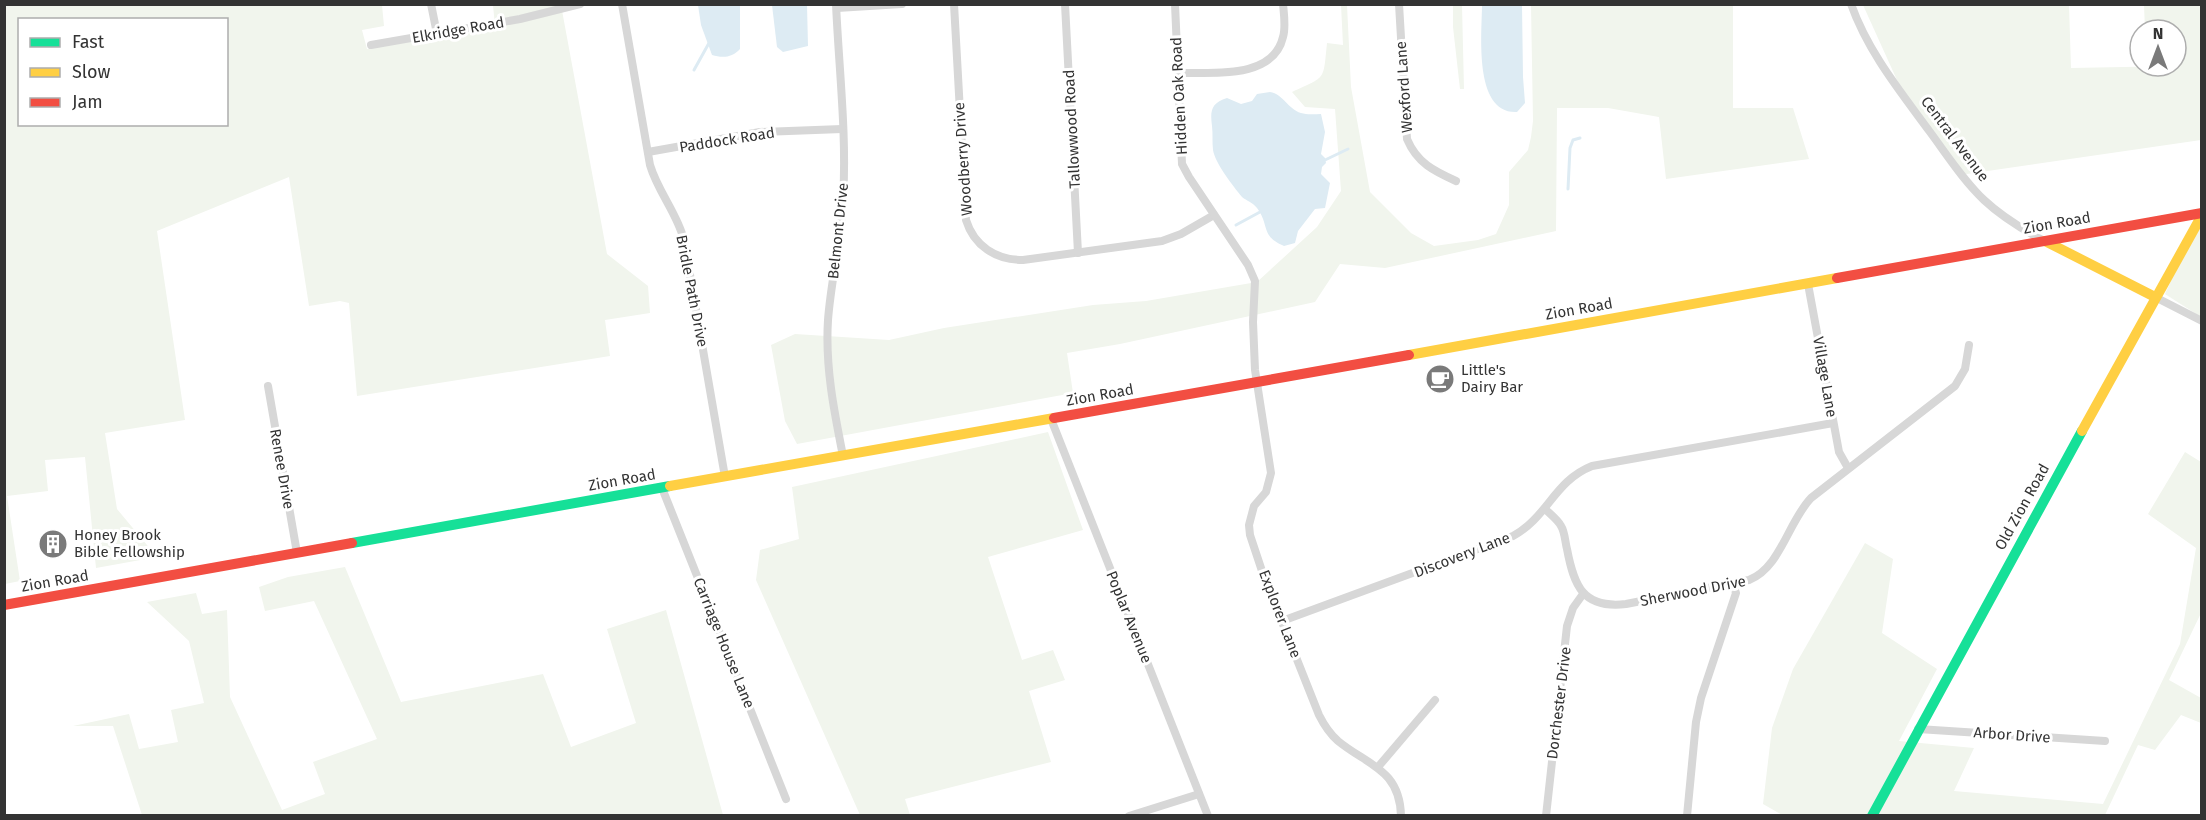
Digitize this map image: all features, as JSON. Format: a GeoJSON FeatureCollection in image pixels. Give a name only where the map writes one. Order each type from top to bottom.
{"type":"FeatureCollection","features":[{"type":"Feature","properties":{"kind":"street"},"geometry":{"type":"LineString","coordinates":[[431,4],[437,34]]}},
{"type":"Feature","properties":{"kind":"street","name":"Elkridge Road"},"geometry":{"type":"LineString","coordinates":[[371,45],[520,19],[580,4]]}},
{"type":"Feature","properties":{"kind":"street","name":"Bridle Path Drive"},"geometry":{"type":"LineString","coordinates":[[622,4],[653,177],[679,223],[684,240],[725,477]]}},
{"type":"Feature","properties":{"kind":"street"},"geometry":{"type":"LineString","coordinates":[[837,6],[902,4]]}},
{"type":"Feature","properties":{"kind":"street","name":"Woodberry Drive"},"geometry":{"type":"LineString","coordinates":[[954,4],[966,220],[970,232],[986,249],[1007,259],[1023,261],[1162,241],[1181,234],[1214,215]]}},
{"type":"Feature","properties":{"kind":"street","name":"Tallowwood Road"},"geometry":{"type":"LineString","coordinates":[[1065,4],[1078,253]]}},
{"type":"Feature","properties":{"kind":"street","name":"Hidden Oak Road"},"geometry":{"type":"LineString","coordinates":[[1175,4],[1182,164],[1188,177],[1254,276],[1253,322],[1257,382]]}},
{"type":"Feature","properties":{"kind":"street"},"geometry":{"type":"LineString","coordinates":[[1178,73],[1246,70],[1266,62],[1276,53],[1283,37],[1283,4]]}},
{"type":"Feature","properties":{"kind":"street","name":"Wexford Lane"},"geometry":{"type":"LineString","coordinates":[[1399,4],[1407,139],[1414,152],[1428,167],[1456,181]]}},
{"type":"Feature","properties":{"kind":"street","name":"Central Avenue"},"geometry":{"type":"LineString","coordinates":[[1851,4],[1876,57],[1964,178],[1996,211],[2023,230],[2202,321]]}},
{"type":"Feature","properties":{"kind":"street","name":"Belmont Drive"},"geometry":{"type":"LineString","coordinates":[[837,6],[843,203],[827,332],[829,375],[843,456]]}},
{"type":"Feature","properties":{"kind":"street","name":"Paddock Road"},"geometry":{"type":"LineString","coordinates":[[648,152],[760,132],[842,129]]}},
{"type":"Feature","properties":{"kind":"street","name":"Zion Road"},"geometry":{"type":"LineString","coordinates":[[4,605],[2202,214]]}},
{"type":"Feature","properties":{"kind":"street","name":"Old Zion Road"},"geometry":{"type":"LineString","coordinates":[[1872,816],[2202,214]]}},
{"type":"Feature","properties":{"kind":"street","name":"Village Lane"},"geometry":{"type":"LineString","coordinates":[[1808,284],[1839,452],[1848,468]]}},
{"type":"Feature","properties":{"kind":"street","name":"Sherwood Drive"},"geometry":{"type":"LineString","coordinates":[[1583,594],[1593,601],[1613,606],[1732,584],[1764,573],[1806,503],[1955,386],[1965,369],[1969,345]]}},
{"type":"Feature","properties":{"kind":"street","name":"Explorer Lane"},"geometry":{"type":"LineString","coordinates":[[1257,382],[1271,473],[1266,492],[1254,506],[1249,525],[1250,535],[1263,574],[1319,715],[1339,741],[1389,777],[1399,800],[1401,816]]}},
{"type":"Feature","properties":{"kind":"street","name":"Renee Drive"},"geometry":{"type":"LineString","coordinates":[[268,386],[297,553]]}},
{"type":"Feature","properties":{"kind":"street","name":"Poplar Avenue"},"geometry":{"type":"LineString","coordinates":[[1051,419],[1208,816]]}},
{"type":"Feature","properties":{"kind":"street","name":"Discovery Lane"},"geometry":{"type":"LineString","coordinates":[[1282,621],[1506,539],[1531,525],[1565,482],[1592,466],[1833,423]]}},
{"type":"Feature","properties":{"kind":"street","name":"Carriage House Lane"},"geometry":{"type":"LineString","coordinates":[[662,488],[786,799]]}},
{"type":"Feature","properties":{"kind":"street"},"geometry":{"type":"LineString","coordinates":[[1545,509],[1561,525],[1574,579],[1583,594]]}},
{"type":"Feature","properties":{"kind":"street"},"geometry":{"type":"LineString","coordinates":[[1687,816],[1696,722],[1701,698],[1736,593],[1732,584]]}},
{"type":"Feature","properties":{"kind":"street","name":"Dorchester Drive"},"geometry":{"type":"LineString","coordinates":[[1546,816],[1567,627],[1573,608],[1583,594]]}},
{"type":"Feature","properties":{"kind":"street"},"geometry":{"type":"LineString","coordinates":[[1378,767],[1435,700]]}},
{"type":"Feature","properties":{"kind":"street","name":"Arbor Drive"},"geometry":{"type":"LineString","coordinates":[[1918,729],[2105,741]]}},
{"type":"Feature","properties":{"kind":"street"},"geometry":{"type":"LineString","coordinates":[[1129,816],[1199,794]]}},
{"type":"Feature","properties":{"kind":"shaded area"},"geometry":{"type":"Polygon","coordinates":[[[5,5],[382,5],[384,26],[362,30],[367,49],[495,26],[493,5],[561,5],[607,254],[648,286],[650,313],[605,320],[610,356],[357,396],[349,303],[340,301],[309,306],[289,177],[157,231],[185,420],[105,433],[117,509],[157,557],[96,568],[85,457],[45,460],[48,491],[7,496],[20,581],[5,584],[5,5]]]}},
{"type":"Feature","properties":{"kind":"shaded area"},"geometry":{"type":"Polygon","coordinates":[[[698,5],[740,5],[740,49],[737,52],[719,57],[712,55],[701,25],[698,5]]]}},
{"type":"Feature","properties":{"kind":"shaded area"},"geometry":{"type":"Polygon","coordinates":[[[772,5],[807,5],[808,46],[783,52],[777,47],[772,5]]]}},
{"type":"Feature","properties":{"kind":"shaded area"},"geometry":{"type":"Polygon","coordinates":[[[1341,5],[1347,5],[1351,87],[1370,192],[1411,233],[1434,246],[1478,240],[1496,234],[1509,205],[1509,172],[1528,150],[1533,121],[1531,5],[1733,5],[1733,108],[1793,108],[1809,159],[1666,179],[1659,117],[1608,108],[1557,108],[1556,231],[1385,268],[1340,264],[1315,302],[1120,344],[1067,353],[1073,393],[797,444],[785,421],[771,345],[795,334],[889,340],[944,328],[1093,305],[1146,301],[1257,282],[1317,227],[1341,191],[1335,109],[1305,107],[1292,92],[1321,76],[1327,43],[1343,45],[1341,5]]]}},
{"type":"Feature","properties":{"kind":"shaded area"},"geometry":{"type":"Polygon","coordinates":[[[1453,5],[1462,5],[1464,89],[1460,89],[1453,27],[1453,5]]]}},
{"type":"Feature","properties":{"kind":"shaded area"},"geometry":{"type":"Polygon","coordinates":[[[1482,5],[1522,5],[1525,103],[1517,112],[1503,109],[1493,100],[1487,86],[1481,52],[1482,5]]]}},
{"type":"Feature","properties":{"kind":"shaded area"},"geometry":{"type":"Polygon","coordinates":[[[1863,5],[2069,5],[2071,68],[2128,67],[2128,78],[2188,78],[2188,18],[2145,18],[2144,5],[2201,5],[2201,140],[1960,175],[1906,100],[1863,5]]]}},
{"type":"Feature","properties":{"kind":"shaded area"},"geometry":{"type":"Polygon","coordinates":[[[1275,93],[1296,111],[1321,114],[1325,132],[1321,154],[1326,163],[1322,167],[1321,174],[1330,183],[1325,208],[1315,209],[1298,231],[1295,243],[1284,246],[1271,238],[1257,208],[1242,197],[1229,181],[1214,155],[1213,147],[1211,116],[1218,102],[1227,98],[1241,104],[1252,101],[1257,94],[1275,93]]]}},
{"type":"Feature","properties":{"kind":"shaded area"},"geometry":{"type":"Polygon","coordinates":[[[2201,216],[2201,317],[2165,294],[2201,216]]]}},
{"type":"Feature","properties":{"kind":"shaded area"},"geometry":{"type":"Polygon","coordinates":[[[1048,432],[1083,530],[988,557],[1022,660],[1053,650],[1065,680],[1029,691],[1051,762],[905,799],[910,815],[860,815],[756,580],[760,550],[799,539],[792,487],[1048,432]]]}},
{"type":"Feature","properties":{"kind":"shaded area"},"geometry":{"type":"Polygon","coordinates":[[[2185,452],[2201,462],[2201,613],[2169,680],[2201,698],[2201,723],[2181,715],[2155,750],[2138,745],[2105,815],[1784,816],[1763,804],[1772,728],[1793,669],[1865,543],[1893,559],[1882,633],[1937,669],[1899,741],[1974,748],[1954,791],[2103,804],[2180,644],[2196,548],[2148,514],[2185,452]]]}},
{"type":"Feature","properties":{"kind":"shaded area"},"geometry":{"type":"Polygon","coordinates":[[[345,567],[401,702],[543,674],[571,747],[636,723],[607,629],[666,610],[723,815],[142,815],[113,726],[73,726],[129,714],[139,749],[178,742],[171,710],[204,703],[189,641],[147,602],[196,593],[202,614],[227,610],[230,697],[282,810],[325,794],[313,762],[377,739],[314,601],[265,611],[259,587],[288,577],[345,567]]]}},
{"type":"Feature","properties":{"kind":"waterway"},"geometry":{"type":"LineString","coordinates":[[694,70],[709,43]]}},
{"type":"Feature","properties":{"kind":"waterway"},"geometry":{"type":"LineString","coordinates":[[1568,189],[1570,148],[1573,140],[1580,138]]}},
{"type":"Feature","properties":{"kind":"waterway"},"geometry":{"type":"LineString","coordinates":[[1325,160],[1348,149]]}},
{"type":"Feature","properties":{"kind":"waterway"},"geometry":{"type":"LineString","coordinates":[[1236,225],[1260,212]]}},
{"type":"Feature","properties":{"kind":"traffic: fast"},"geometry":{"type":"LineString","coordinates":[[1872,816],[2082,431]]}},
{"type":"Feature","properties":{"kind":"traffic: fast"},"geometry":{"type":"LineString","coordinates":[[352,543],[670,486]]}},
{"type":"Feature","properties":{"kind":"traffic: slow"},"geometry":{"type":"LineString","coordinates":[[2082,431],[2202,215]]}},
{"type":"Feature","properties":{"kind":"traffic: slow"},"geometry":{"type":"LineString","coordinates":[[2045,241],[2155,297]]}},
{"type":"Feature","properties":{"kind":"traffic: slow"},"geometry":{"type":"LineString","coordinates":[[1409,355],[1837,278]]}},
{"type":"Feature","properties":{"kind":"traffic: slow"},"geometry":{"type":"LineString","coordinates":[[670,486],[1054,418]]}},
{"type":"Feature","properties":{"kind":"traffic: jam"},"geometry":{"type":"LineString","coordinates":[[1837,278],[2202,213]]}},
{"type":"Feature","properties":{"kind":"traffic: jam"},"geometry":{"type":"LineString","coordinates":[[1054,418],[1409,355]]}},
{"type":"Feature","properties":{"kind":"traffic: jam"},"geometry":{"type":"LineString","coordinates":[[4,605],[352,543]]}},
{"type":"Feature","properties":{"kind":"place","name":"Little's Dairy Bar"},"geometry":{"type":"Point","coordinates":[1440,379]}},
{"type":"Feature","properties":{"kind":"place","name":"Honey Brook Bible Fellowship"},"geometry":{"type":"Point","coordinates":[53,544]}}]}
